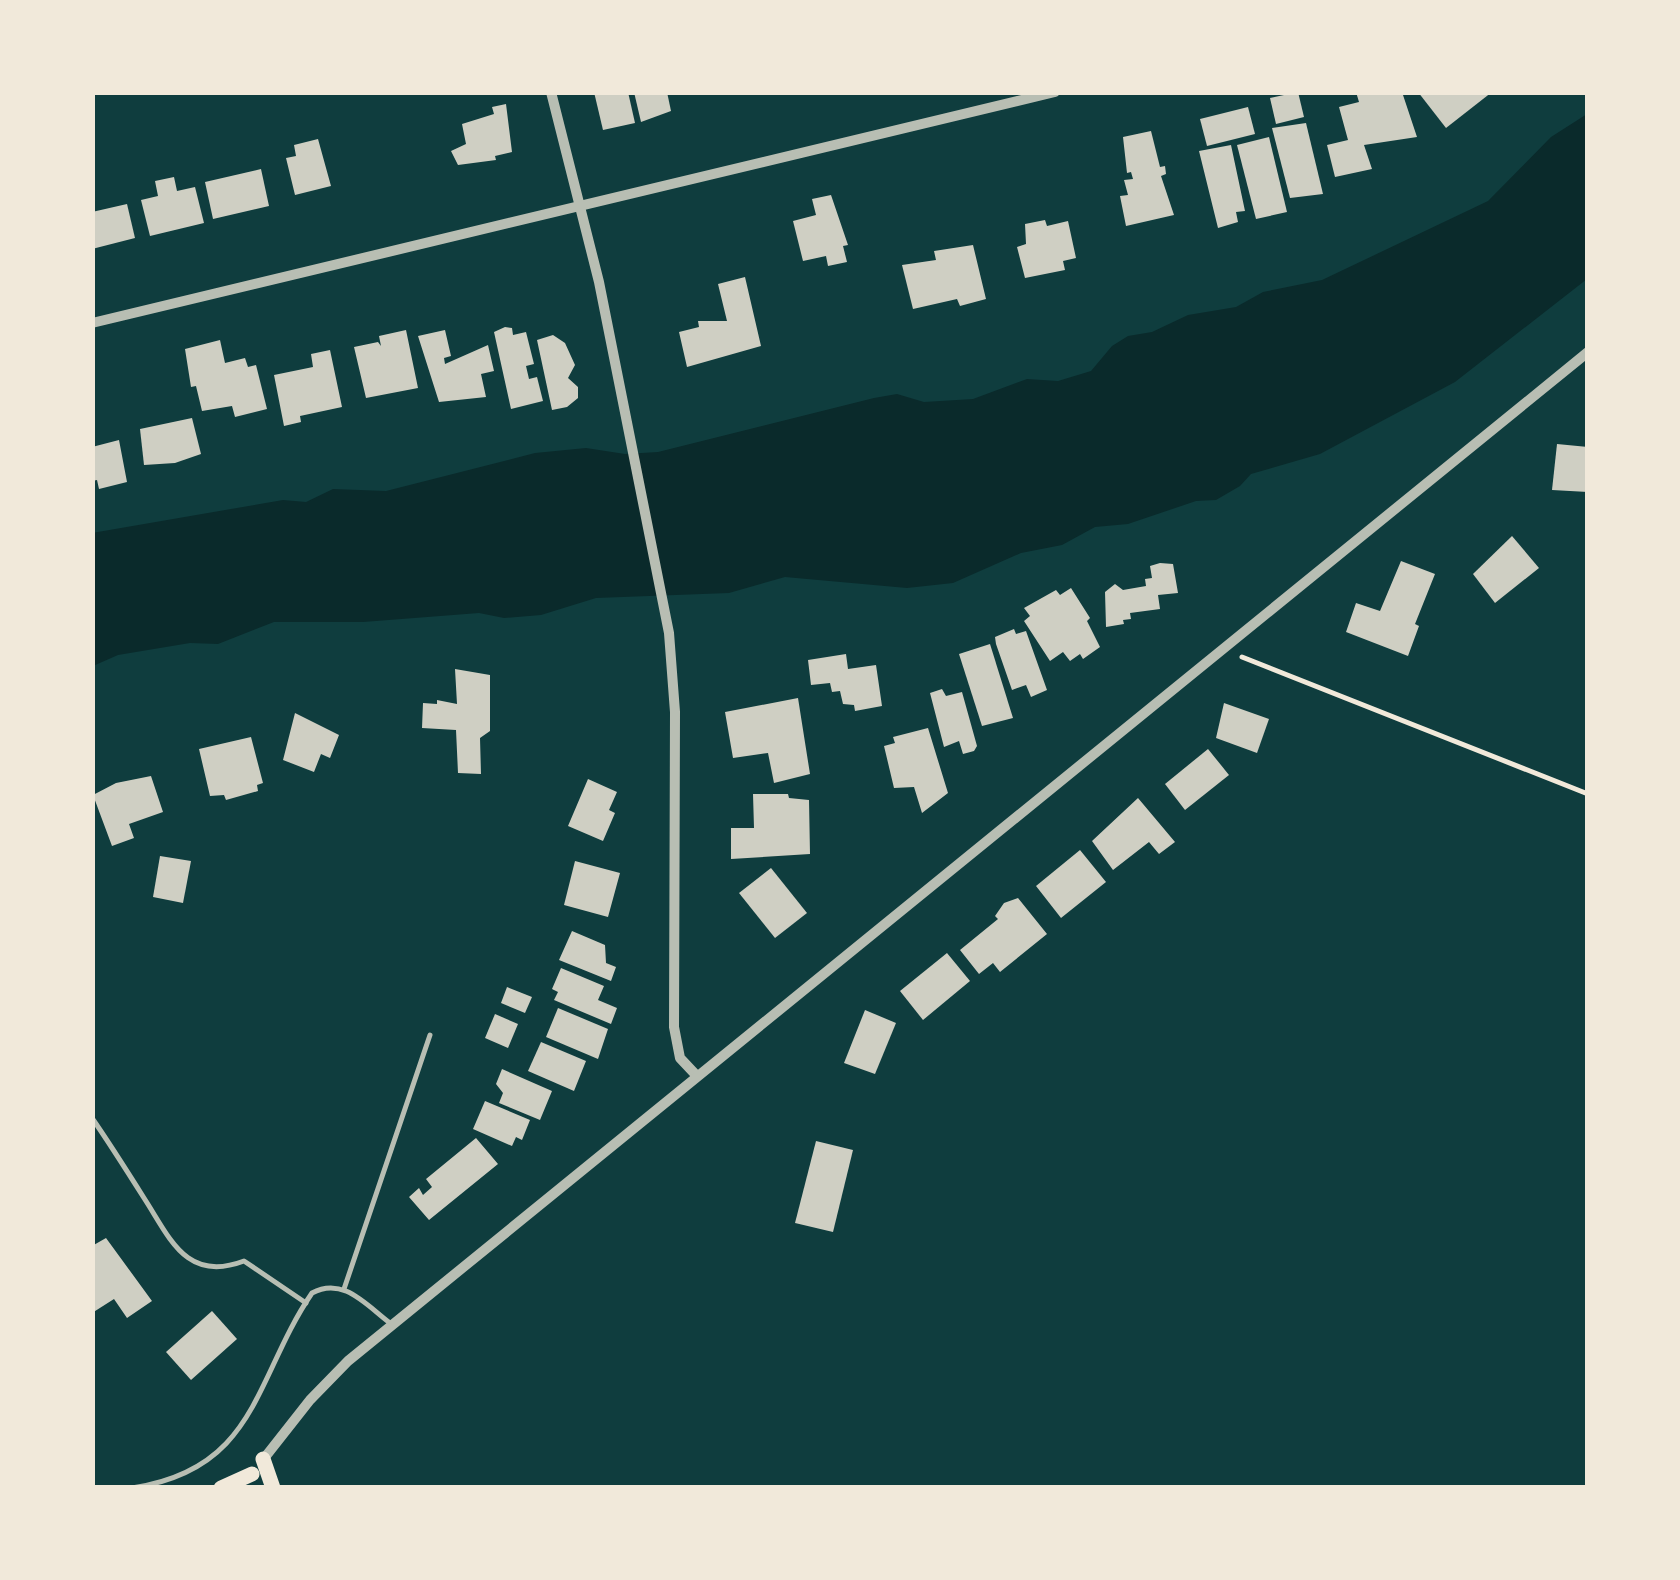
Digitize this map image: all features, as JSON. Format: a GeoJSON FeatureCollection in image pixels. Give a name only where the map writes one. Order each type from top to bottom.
{"type":"FeatureCollection","features":[{"type":"Feature","properties":{"kind":"main road"},"geometry":{"type":"LineString","coordinates":[[263,1459],[273,1488]]}},
{"type":"Feature","properties":{"kind":"main road"},"geometry":{"type":"LineString","coordinates":[[221,1488],[250,1481]]}},
{"type":"Feature","properties":{"kind":"street"},"geometry":{"type":"LineString","coordinates":[[551,92],[625,415],[666,617],[676,712],[674,1028],[680,1058],[696,1075]]}},
{"type":"Feature","properties":{"kind":"street"},"geometry":{"type":"LineString","coordinates":[[92,322],[1055,92]]}},
{"type":"Feature","properties":{"kind":"street"},"geometry":{"type":"LineString","coordinates":[[250,1481],[310,1400],[392,1324],[1588,352]]}},
{"type":"Feature","properties":{"kind":"lane"},"geometry":{"type":"LineString","coordinates":[[344,1289],[430,1035]]}},
{"type":"Feature","properties":{"kind":"lane"},"geometry":{"type":"LineString","coordinates":[[92,1118],[168,1242],[195,1262],[224,1269],[244,1261],[306,1303]]}},
{"type":"Feature","properties":{"kind":"lane"},"geometry":{"type":"LineString","coordinates":[[132,1488],[186,1473],[224,1445],[264,1393],[306,1303],[323,1287],[344,1289],[392,1324]]}},
{"type":"Feature","properties":{"kind":"path"},"geometry":{"type":"LineString","coordinates":[[1223,650],[1588,794]]}},
{"type":"Feature","properties":{"kind":"water"},"geometry":{"type":"Polygon","coordinates":[[[1587,114],[1587,279],[1455,382],[1320,454],[1251,474],[1240,486],[1216,500],[1196,501],[1128,524],[1095,527],[1062,545],[1021,553],[953,583],[907,588],[785,577],[729,593],[596,598],[541,615],[504,618],[479,613],[363,622],[274,622],[218,644],[190,643],[118,655],[93,666],[92,533],[283,500],[306,502],[333,489],[386,491],[535,453],[586,448],[625,454],[658,452],[897,394],[924,402],[973,399],[1027,379],[1058,381],[1091,371],[1112,346],[1128,336],[1152,332],[1188,315],[1236,307],[1263,292],[1322,280],[1488,201],[1551,137],[1587,114]]]}},
{"type":"Feature","properties":{"kind":"building"},"geometry":{"type":"Polygon","coordinates":[[[594,92],[628,92],[635,123],[603,130],[594,92]]]}},
{"type":"Feature","properties":{"kind":"building"},"geometry":{"type":"Polygon","coordinates":[[[634,92],[667,92],[671,111],[641,122],[634,92]]]}},
{"type":"Feature","properties":{"kind":"building"},"geometry":{"type":"Polygon","coordinates":[[[1298,92],[1304,117],[1276,124],[1270,98],[1298,92]]]}},
{"type":"Feature","properties":{"kind":"building"},"geometry":{"type":"Polygon","coordinates":[[[1356,92],[1403,95],[1417,137],[1364,145],[1372,169],[1335,177],[1327,145],[1348,140],[1339,107],[1359,102],[1356,92]]]}},
{"type":"Feature","properties":{"kind":"building"},"geometry":{"type":"Polygon","coordinates":[[[1418,92],[1492,92],[1446,128],[1418,92]]]}},
{"type":"Feature","properties":{"kind":"building"},"geometry":{"type":"Polygon","coordinates":[[[506,104],[512,152],[495,156],[496,160],[458,165],[451,151],[466,144],[462,124],[494,114],[492,107],[506,104]]]}},
{"type":"Feature","properties":{"kind":"building"},"geometry":{"type":"Polygon","coordinates":[[[1248,107],[1255,134],[1207,146],[1200,119],[1248,107]]]}},
{"type":"Feature","properties":{"kind":"building"},"geometry":{"type":"Polygon","coordinates":[[[1306,123],[1323,194],[1290,198],[1272,128],[1306,123]]]}},
{"type":"Feature","properties":{"kind":"building"},"geometry":{"type":"Polygon","coordinates":[[[1151,131],[1160,167],[1165,166],[1166,174],[1161,176],[1174,215],[1126,226],[1120,196],[1128,195],[1124,180],[1133,179],[1131,172],[1127,173],[1123,137],[1151,131]]]}},
{"type":"Feature","properties":{"kind":"building"},"geometry":{"type":"Polygon","coordinates":[[[1269,137],[1287,212],[1256,219],[1237,145],[1269,137]]]}},
{"type":"Feature","properties":{"kind":"building"},"geometry":{"type":"Polygon","coordinates":[[[318,139],[331,186],[295,195],[286,158],[296,156],[294,145],[318,139]]]}},
{"type":"Feature","properties":{"kind":"building"},"geometry":{"type":"Polygon","coordinates":[[[1231,145],[1245,211],[1236,212],[1238,222],[1218,228],[1199,151],[1231,145]]]}},
{"type":"Feature","properties":{"kind":"building"},"geometry":{"type":"Polygon","coordinates":[[[261,169],[269,206],[213,219],[205,182],[261,169]]]}},
{"type":"Feature","properties":{"kind":"building"},"geometry":{"type":"Polygon","coordinates":[[[174,177],[177,191],[195,187],[204,223],[150,236],[141,200],[158,196],[155,181],[174,177]]]}},
{"type":"Feature","properties":{"kind":"building"},"geometry":{"type":"Polygon","coordinates":[[[831,195],[848,245],[843,246],[847,262],[828,266],[826,256],[803,261],[793,221],[816,215],[812,199],[831,195]]]}},
{"type":"Feature","properties":{"kind":"building"},"geometry":{"type":"Polygon","coordinates":[[[127,204],[135,238],[92,249],[92,212],[127,204]]]}},
{"type":"Feature","properties":{"kind":"building"},"geometry":{"type":"Polygon","coordinates":[[[1045,220],[1047,226],[1068,221],[1076,258],[1063,261],[1065,270],[1025,278],[1017,247],[1026,244],[1025,224],[1045,220]]]}},
{"type":"Feature","properties":{"kind":"building"},"geometry":{"type":"Polygon","coordinates":[[[973,245],[986,299],[960,306],[957,299],[913,309],[902,265],[936,260],[934,251],[973,245]]]}},
{"type":"Feature","properties":{"kind":"building"},"geometry":{"type":"Polygon","coordinates":[[[745,277],[761,346],[687,367],[679,332],[699,327],[698,321],[727,321],[718,284],[745,277]]]}},
{"type":"Feature","properties":{"kind":"building"},"geometry":{"type":"Polygon","coordinates":[[[512,328],[513,335],[526,332],[534,364],[526,366],[529,379],[537,377],[543,401],[511,409],[494,332],[512,328]]]}},
{"type":"Feature","properties":{"kind":"building"},"geometry":{"type":"Polygon","coordinates":[[[406,330],[418,388],[366,398],[354,347],[378,342],[381,346],[379,336],[406,330]]]}},
{"type":"Feature","properties":{"kind":"building"},"geometry":{"type":"Polygon","coordinates":[[[445,330],[451,356],[444,358],[445,364],[488,345],[494,371],[481,374],[486,397],[439,402],[418,336],[445,330]]]}},
{"type":"Feature","properties":{"kind":"building"},"geometry":{"type":"Polygon","coordinates":[[[553,335],[565,343],[575,365],[568,378],[578,387],[578,398],[567,407],[552,410],[537,340],[553,335]]]}},
{"type":"Feature","properties":{"kind":"building"},"geometry":{"type":"Polygon","coordinates":[[[220,340],[225,363],[245,358],[248,367],[256,365],[267,409],[235,417],[232,406],[202,411],[196,386],[191,387],[185,349],[220,340]]]}},
{"type":"Feature","properties":{"kind":"building"},"geometry":{"type":"Polygon","coordinates":[[[330,350],[342,407],[300,416],[301,422],[284,426],[274,375],[313,367],[311,354],[330,350]]]}},
{"type":"Feature","properties":{"kind":"building"},"geometry":{"type":"Polygon","coordinates":[[[192,418],[201,454],[175,463],[144,465],[140,429],[192,418]]]}},
{"type":"Feature","properties":{"kind":"building"},"geometry":{"type":"Polygon","coordinates":[[[119,440],[127,482],[99,489],[97,480],[92,481],[92,447],[119,440]]]}},
{"type":"Feature","properties":{"kind":"building"},"geometry":{"type":"Polygon","coordinates":[[[1557,444],[1588,447],[1588,492],[1552,490],[1557,444]]]}},
{"type":"Feature","properties":{"kind":"building"},"geometry":{"type":"Polygon","coordinates":[[[1512,536],[1539,568],[1495,603],[1473,574],[1512,536]]]}},
{"type":"Feature","properties":{"kind":"building"},"geometry":{"type":"Polygon","coordinates":[[[1401,561],[1435,574],[1415,624],[1419,626],[1408,656],[1346,632],[1356,603],[1380,611],[1401,561]]]}},
{"type":"Feature","properties":{"kind":"building"},"geometry":{"type":"Polygon","coordinates":[[[1173,564],[1178,593],[1158,595],[1160,609],[1130,613],[1131,619],[1123,620],[1124,624],[1106,627],[1105,592],[1115,584],[1123,590],[1146,586],[1145,579],[1152,578],[1150,566],[1173,564]]]}},
{"type":"Feature","properties":{"kind":"building"},"geometry":{"type":"Polygon","coordinates":[[[1071,588],[1090,618],[1087,621],[1100,647],[1083,659],[1080,654],[1070,661],[1063,652],[1050,661],[1024,621],[1030,616],[1024,608],[1056,590],[1060,595],[1071,588]]]}},
{"type":"Feature","properties":{"kind":"building"},"geometry":{"type":"Polygon","coordinates":[[[1014,629],[1016,634],[1026,631],[1047,690],[1031,697],[1026,685],[1012,690],[996,644],[995,637],[1014,629]]]}},
{"type":"Feature","properties":{"kind":"building"},"geometry":{"type":"Polygon","coordinates":[[[990,644],[1013,718],[982,726],[959,654],[990,644]]]}},
{"type":"Feature","properties":{"kind":"building"},"geometry":{"type":"Polygon","coordinates":[[[846,654],[848,669],[876,665],[882,706],[855,711],[854,705],[843,704],[840,691],[832,692],[830,683],[811,685],[808,660],[846,654]]]}},
{"type":"Feature","properties":{"kind":"building"},"geometry":{"type":"Polygon","coordinates":[[[455,669],[490,675],[490,731],[480,738],[481,774],[458,773],[456,730],[422,728],[423,703],[437,704],[437,700],[457,704],[455,669]]]}},
{"type":"Feature","properties":{"kind":"building"},"geometry":{"type":"Polygon","coordinates":[[[942,689],[946,696],[962,692],[977,746],[974,751],[963,754],[959,741],[944,747],[930,693],[942,689]]]}},
{"type":"Feature","properties":{"kind":"building"},"geometry":{"type":"Polygon","coordinates":[[[798,698],[810,774],[774,783],[768,753],[733,758],[725,712],[798,698]]]}},
{"type":"Feature","properties":{"kind":"building"},"geometry":{"type":"Polygon","coordinates":[[[1224,703],[1269,719],[1257,753],[1216,738],[1224,703]]]}},
{"type":"Feature","properties":{"kind":"building"},"geometry":{"type":"Polygon","coordinates":[[[295,713],[339,735],[330,758],[321,754],[314,772],[283,760],[295,713]]]}},
{"type":"Feature","properties":{"kind":"building"},"geometry":{"type":"Polygon","coordinates":[[[928,728],[948,793],[922,813],[914,787],[894,788],[884,746],[895,743],[893,737],[928,728]]]}},
{"type":"Feature","properties":{"kind":"building"},"geometry":{"type":"Polygon","coordinates":[[[251,737],[263,783],[257,785],[258,791],[226,800],[224,795],[210,796],[199,749],[251,737]]]}},
{"type":"Feature","properties":{"kind":"building"},"geometry":{"type":"Polygon","coordinates":[[[1208,749],[1229,775],[1185,810],[1165,784],[1208,749]]]}},
{"type":"Feature","properties":{"kind":"building"},"geometry":{"type":"Polygon","coordinates":[[[151,776],[163,812],[129,824],[134,838],[112,846],[93,795],[116,783],[151,776]]]}},
{"type":"Feature","properties":{"kind":"building"},"geometry":{"type":"Polygon","coordinates":[[[588,779],[617,792],[609,810],[615,813],[603,841],[568,826],[588,779]]]}},
{"type":"Feature","properties":{"kind":"building"},"geometry":{"type":"Polygon","coordinates":[[[753,794],[788,794],[789,798],[809,800],[810,854],[731,859],[731,828],[754,828],[753,794]]]}},
{"type":"Feature","properties":{"kind":"building"},"geometry":{"type":"Polygon","coordinates":[[[1138,798],[1175,842],[1159,854],[1149,842],[1113,870],[1092,841],[1138,798]]]}},
{"type":"Feature","properties":{"kind":"building"},"geometry":{"type":"Polygon","coordinates":[[[1080,850],[1106,882],[1061,918],[1036,886],[1080,850]]]}},
{"type":"Feature","properties":{"kind":"building"},"geometry":{"type":"Polygon","coordinates":[[[160,856],[191,861],[183,903],[153,897],[160,856]]]}},
{"type":"Feature","properties":{"kind":"building"},"geometry":{"type":"Polygon","coordinates":[[[575,861],[620,873],[608,917],[564,905],[575,861]]]}},
{"type":"Feature","properties":{"kind":"building"},"geometry":{"type":"Polygon","coordinates":[[[771,868],[807,913],[775,938],[739,893],[771,868]]]}},
{"type":"Feature","properties":{"kind":"building"},"geometry":{"type":"Polygon","coordinates":[[[1018,898],[1047,934],[1000,972],[993,963],[979,974],[960,950],[998,919],[995,916],[1004,903],[1018,898]]]}},
{"type":"Feature","properties":{"kind":"building"},"geometry":{"type":"Polygon","coordinates":[[[572,931],[605,945],[606,963],[616,967],[611,981],[559,960],[572,931]]]}},
{"type":"Feature","properties":{"kind":"building"},"geometry":{"type":"Polygon","coordinates":[[[947,953],[970,981],[923,1020],[900,991],[947,953]]]}},
{"type":"Feature","properties":{"kind":"building"},"geometry":{"type":"Polygon","coordinates":[[[561,968],[604,986],[598,1000],[617,1008],[611,1024],[554,1000],[558,992],[552,989],[561,968]]]}},
{"type":"Feature","properties":{"kind":"building"},"geometry":{"type":"Polygon","coordinates":[[[507,987],[532,997],[525,1013],[501,1003],[507,987]]]}},
{"type":"Feature","properties":{"kind":"building"},"geometry":{"type":"Polygon","coordinates":[[[558,1008],[608,1029],[598,1059],[546,1037],[558,1008]]]}},
{"type":"Feature","properties":{"kind":"building"},"geometry":{"type":"Polygon","coordinates":[[[865,1010],[896,1023],[875,1074],[844,1063],[865,1010]]]}},
{"type":"Feature","properties":{"kind":"building"},"geometry":{"type":"Polygon","coordinates":[[[495,1014],[518,1024],[508,1048],[485,1038],[495,1014]]]}},
{"type":"Feature","properties":{"kind":"building"},"geometry":{"type":"Polygon","coordinates":[[[541,1042],[586,1061],[574,1091],[528,1071],[541,1042]]]}},
{"type":"Feature","properties":{"kind":"building"},"geometry":{"type":"Polygon","coordinates":[[[502,1069],[552,1091],[540,1120],[499,1103],[503,1093],[496,1084],[502,1069]]]}},
{"type":"Feature","properties":{"kind":"building"},"geometry":{"type":"Polygon","coordinates":[[[485,1101],[530,1120],[522,1140],[516,1137],[512,1146],[473,1129],[485,1101]]]}},
{"type":"Feature","properties":{"kind":"building"},"geometry":{"type":"Polygon","coordinates":[[[476,1138],[498,1164],[429,1220],[409,1197],[419,1188],[423,1195],[432,1187],[426,1179],[476,1138]]]}},
{"type":"Feature","properties":{"kind":"building"},"geometry":{"type":"Polygon","coordinates":[[[816,1141],[853,1150],[833,1232],[795,1223],[816,1141]]]}},
{"type":"Feature","properties":{"kind":"building"},"geometry":{"type":"Polygon","coordinates":[[[106,1238],[152,1301],[127,1318],[114,1299],[92,1313],[92,1246],[106,1238]]]}},
{"type":"Feature","properties":{"kind":"building"},"geometry":{"type":"Polygon","coordinates":[[[212,1311],[237,1339],[191,1380],[166,1352],[212,1311]]]}}]}
